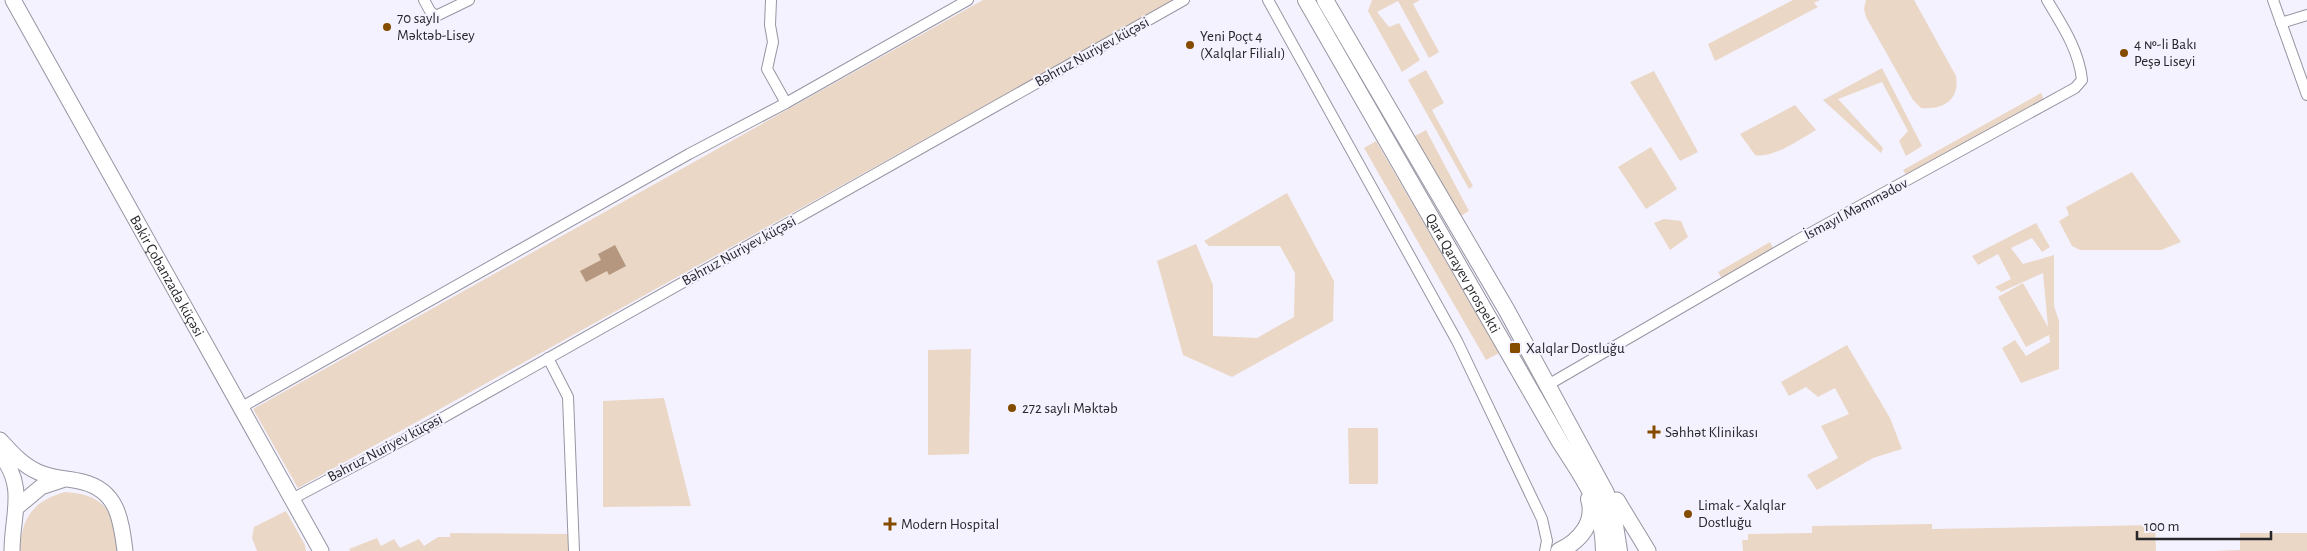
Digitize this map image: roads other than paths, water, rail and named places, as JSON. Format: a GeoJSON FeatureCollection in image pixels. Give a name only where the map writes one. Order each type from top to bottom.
{"type":"FeatureCollection","features":[{"type":"Feature","properties":{"kind":"main road","name":"Qara Qarayev prospekti"},"geometry":{"type":"LineString","coordinates":[[1306,0],[1560,442],[1592,491],[1602,520],[1604,551]]}},
{"type":"Feature","properties":{"kind":"main road","name":"Qara Qarayev prospekti"},"geometry":{"type":"LineString","coordinates":[[1325,0],[1502,301],[1567,421],[1611,504],[1619,551]]}},
{"type":"Feature","properties":{"kind":"main road"},"geometry":{"type":"LineString","coordinates":[[1567,421],[1594,458],[1617,500],[1623,527],[1624,551]]}},
{"type":"Feature","properties":{"kind":"main road"},"geometry":{"type":"LineString","coordinates":[[1559,551],[1574,541],[1587,528],[1591,515],[1589,499],[1560,442]]}},
{"type":"Feature","properties":{"kind":"street","name":"Bəkir Çobanzadə küçəsi"},"geometry":{"type":"LineString","coordinates":[[14,0],[321,551]]}},
{"type":"Feature","properties":{"kind":"street"},"geometry":{"type":"LineString","coordinates":[[424,0],[430,11],[436,16],[469,0]]}},
{"type":"Feature","properties":{"kind":"street"},"geometry":{"type":"LineString","coordinates":[[771,0],[770,25],[773,42],[767,69],[786,103]]}},
{"type":"Feature","properties":{"kind":"street"},"geometry":{"type":"LineString","coordinates":[[240,408],[689,154],[786,103],[968,0]]}},
{"type":"Feature","properties":{"kind":"street","name":"Bəhruz Nuriyev küçəsi"},"geometry":{"type":"LineString","coordinates":[[292,498],[548,358],[1184,0]]}},
{"type":"Feature","properties":{"kind":"street"},"geometry":{"type":"LineString","coordinates":[[1268,0],[1457,341],[1542,519],[1547,541],[1545,551]]}},
{"type":"Feature","properties":{"kind":"street","name":"İsmayıl Məmmədov"},"geometry":{"type":"LineString","coordinates":[[1553,382],[1796,241],[2075,88],[2082,80],[2079,61],[2062,26],[2046,0]]}},
{"type":"Feature","properties":{"kind":"street"},"geometry":{"type":"LineString","coordinates":[[2273,0],[2307,95]]}},
{"type":"Feature","properties":{"kind":"street"},"geometry":{"type":"LineString","coordinates":[[2281,23],[2307,15]]}},
{"type":"Feature","properties":{"kind":"street"},"geometry":{"type":"LineString","coordinates":[[1530,354],[1553,382],[1594,458]]}},
{"type":"Feature","properties":{"kind":"street"},"geometry":{"type":"LineString","coordinates":[[548,358],[568,397],[574,551]]}},
{"type":"Feature","properties":{"kind":"street"},"geometry":{"type":"LineString","coordinates":[[0,440],[29,467],[64,480],[93,485],[112,500],[119,513],[125,551]]}},
{"type":"Feature","properties":{"kind":"street"},"geometry":{"type":"LineString","coordinates":[[0,454],[14,478],[18,494],[12,528],[12,551]]}},
{"type":"Feature","properties":{"kind":"street"},"geometry":{"type":"LineString","coordinates":[[17,508],[41,487],[64,480]]}},
{"type":"Feature","properties":{"kind":"street"},"geometry":{"type":"LineString","coordinates":[[1617,500],[1648,551]]}},
{"type":"Feature","properties":{"kind":"place","name":"70 saylı Məktəb-Lisey"},"geometry":{"type":"Point","coordinates":[387,27]}},
{"type":"Feature","properties":{"kind":"place","name":"Yeni Poçt 4 (Xalqlar Filialı)"},"geometry":{"type":"Point","coordinates":[1190,45]}},
{"type":"Feature","properties":{"kind":"place","name":"4 №-li Bakı Peşə Liseyi"},"geometry":{"type":"Point","coordinates":[2124,53]}},
{"type":"Feature","properties":{"kind":"place","name":"Xalqlar Dostluğu"},"geometry":{"type":"Point","coordinates":[1515,348]}},
{"type":"Feature","properties":{"kind":"place","name":"272 saylı Məktəb"},"geometry":{"type":"Point","coordinates":[1012,408]}},
{"type":"Feature","properties":{"kind":"place","name":"Səhhət Klinikası"},"geometry":{"type":"Point","coordinates":[1654,432]}},
{"type":"Feature","properties":{"kind":"place","name":"Limak - Xalqlar Dostluğu"},"geometry":{"type":"Point","coordinates":[1688,514]}},
{"type":"Feature","properties":{"kind":"place","name":"Modern Hospital"},"geometry":{"type":"Point","coordinates":[890,524]}}]}
